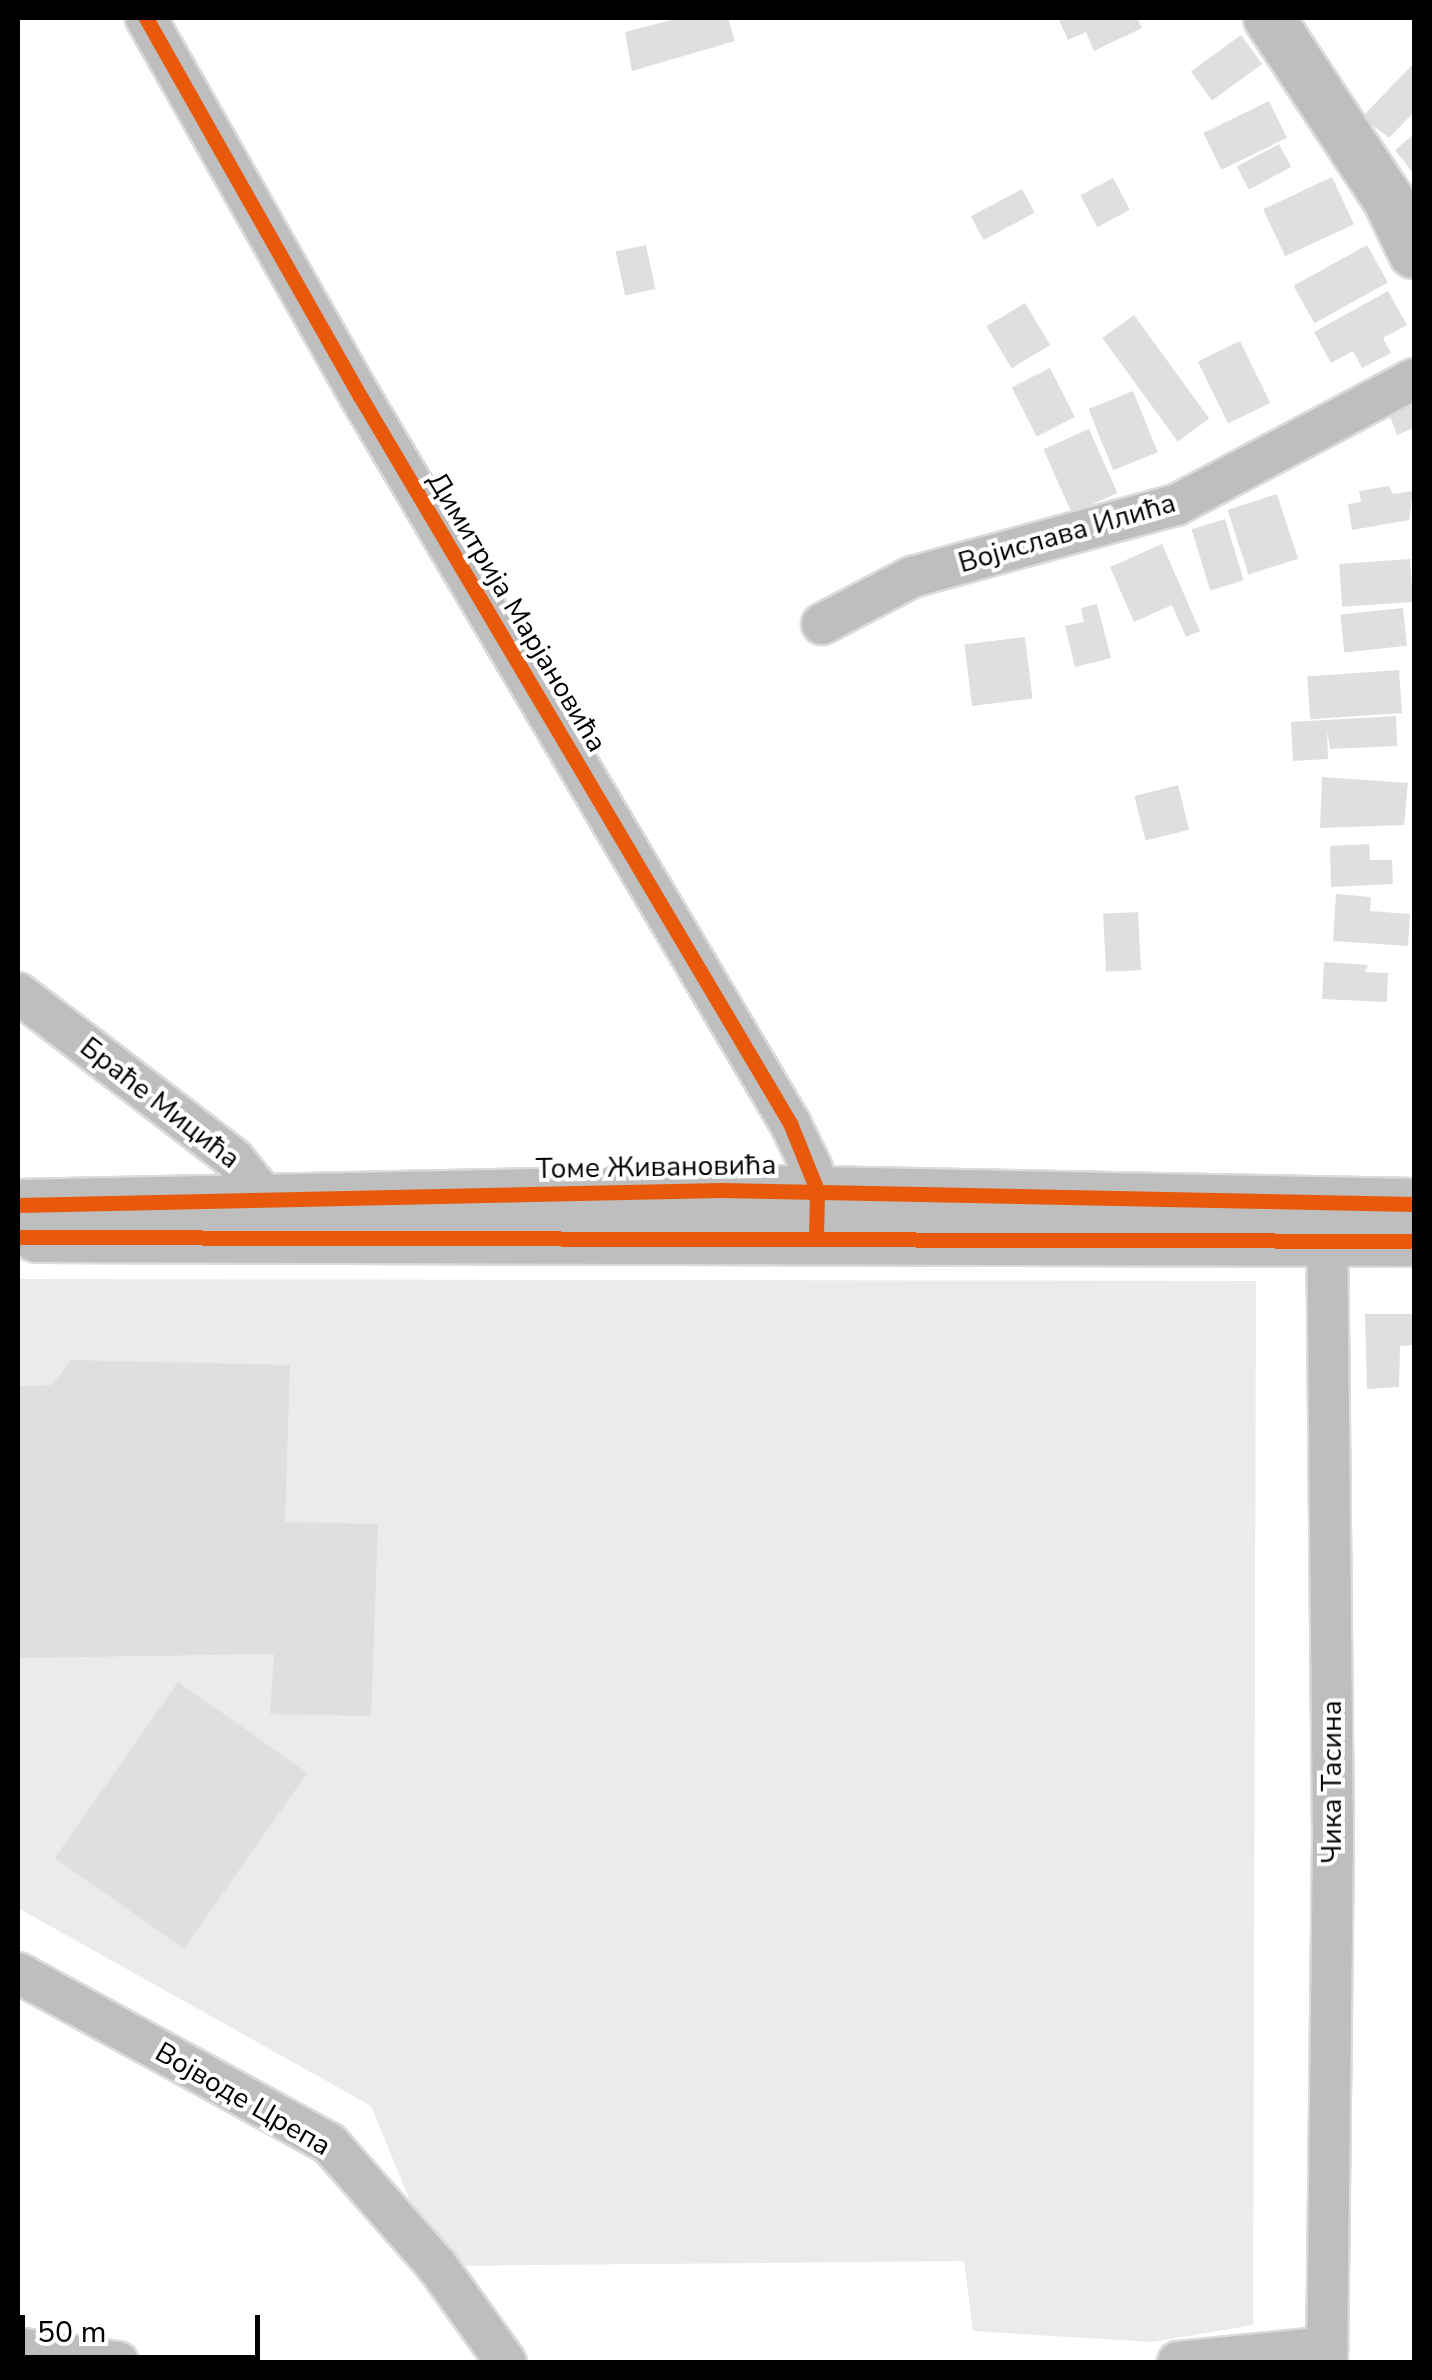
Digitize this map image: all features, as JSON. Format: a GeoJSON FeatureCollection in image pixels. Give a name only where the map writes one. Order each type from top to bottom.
{"type":"FeatureCollection","features":[{"type":"Feature","properties":{"kind":"main road"},"geometry":{"type":"LineString","coordinates":[[1269,18],[1388,199],[1414,252]]}},
{"type":"Feature","properties":{"kind":"main road","name":"Томе Живановића"},"geometry":{"type":"LineString","coordinates":[[18,1237],[263,1217],[817,1190],[1327,1221],[1414,1241]]}},
{"type":"Feature","properties":{"kind":"main road","name":"Томе Живановића"},"geometry":{"type":"LineString","coordinates":[[18,1205],[816,1239],[1327,1221],[1414,1204]]}},
{"type":"Feature","properties":{"kind":"street","name":"Димитрија Марјановића"},"geometry":{"type":"LineString","coordinates":[[146,18],[360,396],[790,1123],[817,1190],[816,1239]]}},
{"type":"Feature","properties":{"kind":"street","name":"Војислава Илића"},"geometry":{"type":"LineString","coordinates":[[822,624],[912,577],[1176,505],[1414,379]]}},
{"type":"Feature","properties":{"kind":"street","name":"Браће Мицића"},"geometry":{"type":"LineString","coordinates":[[18,993],[213,1140],[249,1174],[263,1217]]}},
{"type":"Feature","properties":{"kind":"street","name":"Чика Тасина"},"geometry":{"type":"LineString","coordinates":[[1327,1221],[1334,1838],[1327,2355]]}},
{"type":"Feature","properties":{"kind":"street","name":"Војводе Црепа"},"geometry":{"type":"LineString","coordinates":[[18,1973],[329,2143],[437,2266],[506,2362]]}},
{"type":"Feature","properties":{"kind":"street"},"geometry":{"type":"LineString","coordinates":[[18,2348],[118,2362]]}},
{"type":"Feature","properties":{"kind":"street"},"geometry":{"type":"LineString","coordinates":[[1178,2362],[1327,2355]]}},
{"type":"Feature","properties":{"kind":"shaded area"},"geometry":{"type":"Polygon","coordinates":[[[18,1279],[1256,1281],[1253,2325],[1152,2342],[973,2331],[964,2261],[437,2266],[371,2106],[18,1908],[18,1279]]]}},
{"type":"Feature","properties":{"kind":"building"},"geometry":{"type":"Polygon","coordinates":[[[679,18],[728,18],[735,41],[632,71],[625,32],[679,18]]]}},
{"type":"Feature","properties":{"kind":"building"},"geometry":{"type":"Polygon","coordinates":[[[1058,18],[1137,18],[1142,28],[1094,51],[1086,32],[1068,40],[1058,18]]]}},
{"type":"Feature","properties":{"kind":"building"},"geometry":{"type":"Polygon","coordinates":[[[1241,35],[1262,64],[1212,101],[1191,71],[1241,35]]]}},
{"type":"Feature","properties":{"kind":"building"},"geometry":{"type":"Polygon","coordinates":[[[1414,63],[1414,112],[1389,138],[1362,117],[1414,63]]]}},
{"type":"Feature","properties":{"kind":"building"},"geometry":{"type":"Polygon","coordinates":[[[1269,101],[1287,138],[1221,170],[1203,133],[1269,101]]]}},
{"type":"Feature","properties":{"kind":"building"},"geometry":{"type":"Polygon","coordinates":[[[1414,134],[1414,174],[1395,150],[1414,134]]]}},
{"type":"Feature","properties":{"kind":"building"},"geometry":{"type":"Polygon","coordinates":[[[1279,144],[1291,167],[1249,189],[1237,167],[1279,144]]]}},
{"type":"Feature","properties":{"kind":"building"},"geometry":{"type":"Polygon","coordinates":[[[1332,177],[1354,224],[1285,256],[1263,209],[1332,177]]]}},
{"type":"Feature","properties":{"kind":"building"},"geometry":{"type":"Polygon","coordinates":[[[1113,178],[1130,210],[1097,227],[1080,195],[1113,178]]]}},
{"type":"Feature","properties":{"kind":"building"},"geometry":{"type":"Polygon","coordinates":[[[1022,189],[1035,213],[983,240],[971,216],[1022,189]]]}},
{"type":"Feature","properties":{"kind":"building"},"geometry":{"type":"Polygon","coordinates":[[[646,245],[655,289],[625,295],[616,251],[646,245]]]}},
{"type":"Feature","properties":{"kind":"building"},"geometry":{"type":"Polygon","coordinates":[[[1367,245],[1388,283],[1314,323],[1294,286],[1367,245]]]}},
{"type":"Feature","properties":{"kind":"building"},"geometry":{"type":"Polygon","coordinates":[[[1388,291],[1407,325],[1383,338],[1391,353],[1362,368],[1353,351],[1331,363],[1314,332],[1388,291]]]}},
{"type":"Feature","properties":{"kind":"building"},"geometry":{"type":"Polygon","coordinates":[[[1025,303],[1050,345],[1012,368],[986,326],[1025,303]]]}},
{"type":"Feature","properties":{"kind":"building"},"geometry":{"type":"Polygon","coordinates":[[[1134,315],[1209,419],[1178,441],[1102,338],[1134,315]]]}},
{"type":"Feature","properties":{"kind":"building"},"geometry":{"type":"Polygon","coordinates":[[[1240,341],[1270,403],[1228,424],[1198,362],[1240,341]]]}},
{"type":"Feature","properties":{"kind":"building"},"geometry":{"type":"Polygon","coordinates":[[[1050,368],[1075,417],[1037,437],[1012,388],[1050,368]]]}},
{"type":"Feature","properties":{"kind":"building"},"geometry":{"type":"Polygon","coordinates":[[[1133,391],[1158,452],[1113,470],[1088,409],[1133,391]]]}},
{"type":"Feature","properties":{"kind":"building"},"geometry":{"type":"Polygon","coordinates":[[[1410,393],[1414,428],[1397,435],[1385,403],[1410,393]]]}},
{"type":"Feature","properties":{"kind":"building"},"geometry":{"type":"Polygon","coordinates":[[[1089,429],[1117,493],[1072,513],[1043,449],[1089,429]]]}},
{"type":"Feature","properties":{"kind":"building"},"geometry":{"type":"Polygon","coordinates":[[[1389,486],[1393,494],[1413,491],[1409,520],[1352,530],[1348,504],[1361,502],[1359,491],[1389,486]]]}},
{"type":"Feature","properties":{"kind":"building"},"geometry":{"type":"Polygon","coordinates":[[[1277,494],[1298,559],[1249,575],[1228,510],[1277,494]]]}},
{"type":"Feature","properties":{"kind":"building"},"geometry":{"type":"Polygon","coordinates":[[[1225,519],[1244,580],[1210,590],[1192,529],[1225,519]]]}},
{"type":"Feature","properties":{"kind":"building"},"geometry":{"type":"Polygon","coordinates":[[[1162,544],[1200,631],[1186,637],[1172,605],[1134,622],[1110,567],[1162,544]]]}},
{"type":"Feature","properties":{"kind":"building"},"geometry":{"type":"Polygon","coordinates":[[[1410,559],[1413,602],[1342,607],[1339,564],[1410,559]]]}},
{"type":"Feature","properties":{"kind":"building"},"geometry":{"type":"Polygon","coordinates":[[[1097,604],[1111,658],[1075,667],[1065,626],[1084,622],[1081,608],[1097,604]]]}},
{"type":"Feature","properties":{"kind":"building"},"geometry":{"type":"Polygon","coordinates":[[[1403,608],[1407,646],[1344,652],[1340,615],[1403,608]]]}},
{"type":"Feature","properties":{"kind":"building"},"geometry":{"type":"Polygon","coordinates":[[[1025,637],[1033,699],[972,706],[964,644],[1025,637]]]}},
{"type":"Feature","properties":{"kind":"building"},"geometry":{"type":"Polygon","coordinates":[[[1399,670],[1402,713],[1310,719],[1307,676],[1399,670]]]}},
{"type":"Feature","properties":{"kind":"building"},"geometry":{"type":"Polygon","coordinates":[[[1396,716],[1397,746],[1330,749],[1327,731],[1328,759],[1293,761],[1291,722],[1396,716]]]}},
{"type":"Feature","properties":{"kind":"building"},"geometry":{"type":"Polygon","coordinates":[[[1322,777],[1408,783],[1404,825],[1320,828],[1322,777]]]}},
{"type":"Feature","properties":{"kind":"building"},"geometry":{"type":"Polygon","coordinates":[[[1178,785],[1189,830],[1145,841],[1134,796],[1178,785]]]}},
{"type":"Feature","properties":{"kind":"building"},"geometry":{"type":"Polygon","coordinates":[[[1369,844],[1370,860],[1392,860],[1393,884],[1331,887],[1330,846],[1369,844]]]}},
{"type":"Feature","properties":{"kind":"building"},"geometry":{"type":"Polygon","coordinates":[[[1336,894],[1371,897],[1370,911],[1410,914],[1408,946],[1333,941],[1336,894]]]}},
{"type":"Feature","properties":{"kind":"building"},"geometry":{"type":"Polygon","coordinates":[[[1138,912],[1141,970],[1106,972],[1103,914],[1138,912]]]}},
{"type":"Feature","properties":{"kind":"building"},"geometry":{"type":"Polygon","coordinates":[[[1324,962],[1368,965],[1365,972],[1388,973],[1387,1002],[1322,999],[1324,962]]]}},
{"type":"Feature","properties":{"kind":"building"},"geometry":{"type":"Polygon","coordinates":[[[1365,1314],[1414,1314],[1414,1345],[1400,1346],[1399,1387],[1367,1389],[1365,1314]]]}},
{"type":"Feature","properties":{"kind":"building"},"geometry":{"type":"Polygon","coordinates":[[[71,1360],[290,1365],[285,1522],[378,1524],[371,1716],[270,1714],[274,1654],[18,1658],[18,1386],[52,1385],[71,1360]]]}},
{"type":"Feature","properties":{"kind":"building"},"geometry":{"type":"Polygon","coordinates":[[[178,1682],[307,1773],[184,1949],[55,1858],[178,1682]]]}},
{"type":"Feature","properties":{"kind":"cycle path"},"geometry":{"type":"LineString","coordinates":[[146,18],[360,396],[790,1123],[817,1190],[816,1239]]}},
{"type":"Feature","properties":{"kind":"cycle path"},"geometry":{"type":"LineString","coordinates":[[18,1205],[721,1190],[1414,1204]]}},
{"type":"Feature","properties":{"kind":"cycle path"},"geometry":{"type":"LineString","coordinates":[[18,1237],[1414,1241]]}}]}
